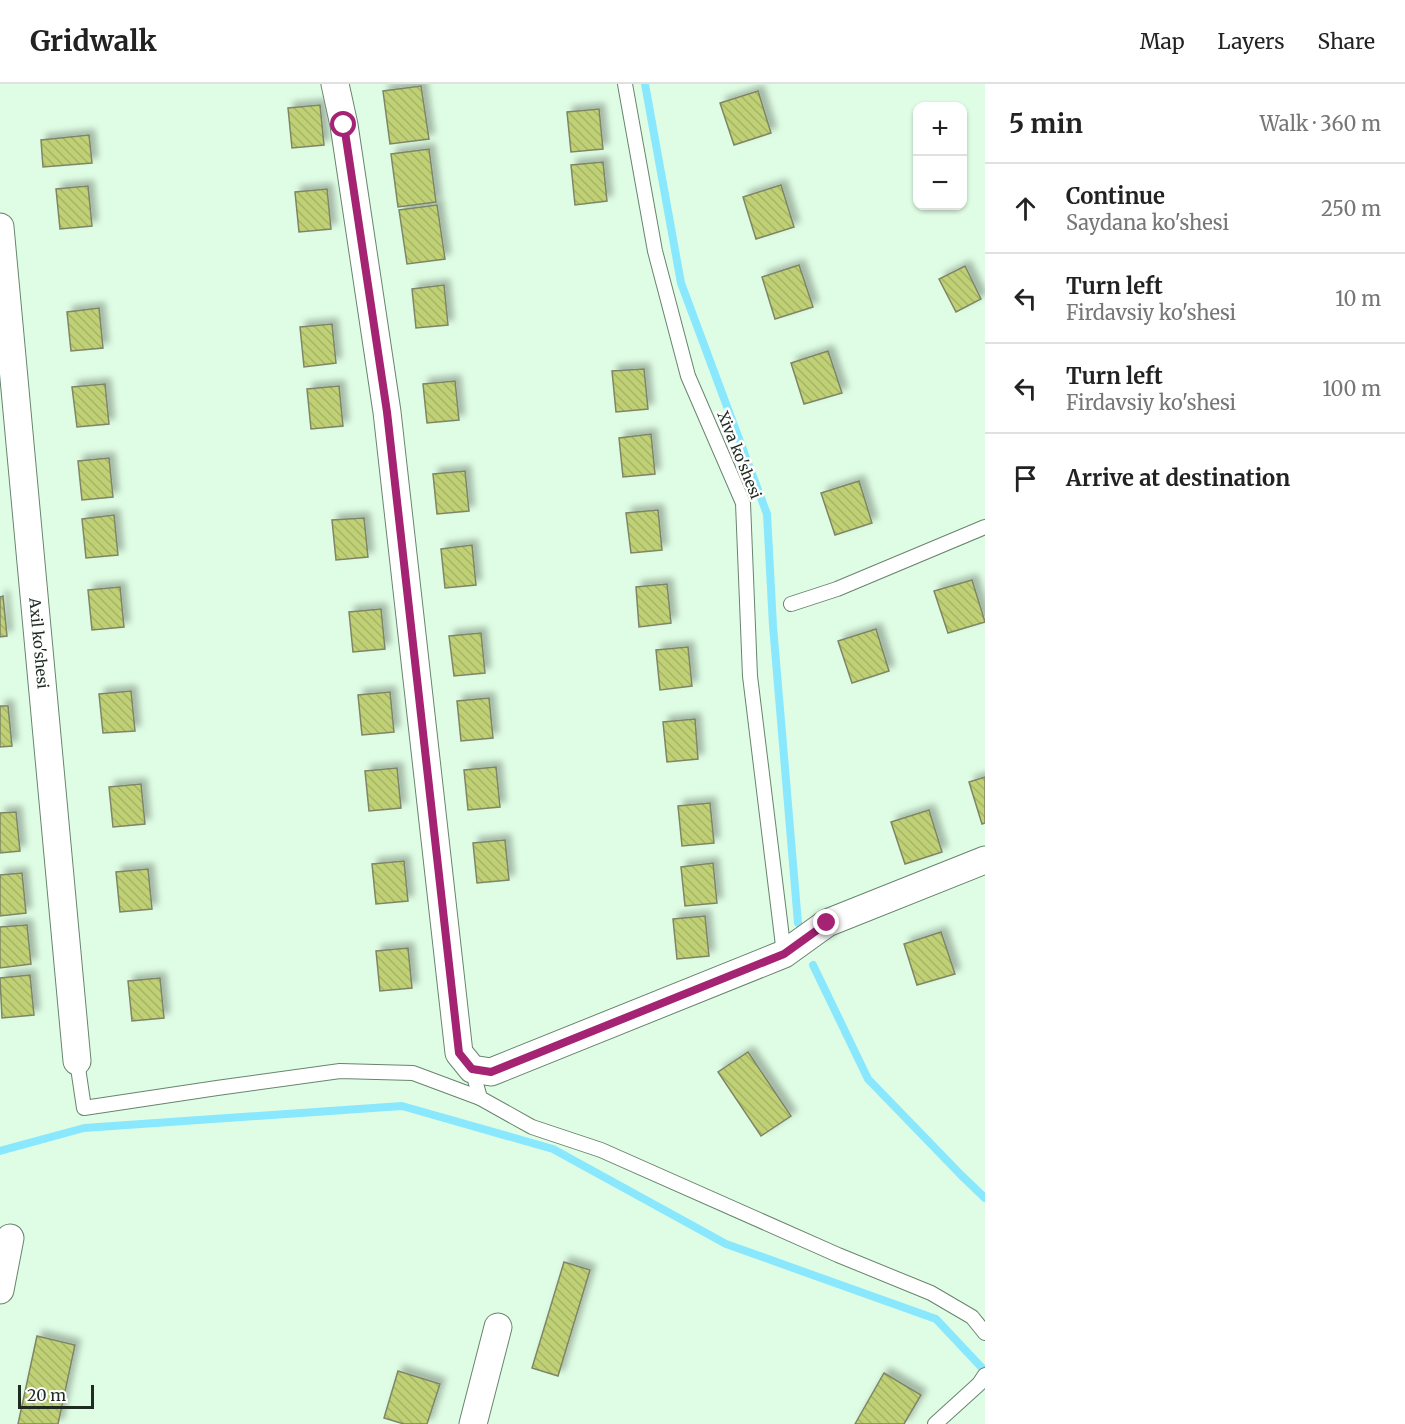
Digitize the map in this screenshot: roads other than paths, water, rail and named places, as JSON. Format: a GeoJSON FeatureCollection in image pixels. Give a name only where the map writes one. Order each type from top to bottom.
{"type":"FeatureCollection","features":[{"type":"Feature","properties":{"kind":"street"},"geometry":{"type":"LineString","coordinates":[[335,84],[344,125],[387,412],[465,1061],[491,1072],[784,954],[827,923],[985,860]]}},
{"type":"Feature","properties":{"kind":"street","name":"Axil ko'shesi"},"geometry":{"type":"LineString","coordinates":[[0,227],[76,1061]]}},
{"type":"Feature","properties":{"kind":"street"},"geometry":{"type":"LineString","coordinates":[[0,1290],[10,1238]]}},
{"type":"Feature","properties":{"kind":"street"},"geometry":{"type":"LineString","coordinates":[[473,1424],[498,1327]]}},
{"type":"Feature","properties":{"kind":"lane","name":"Xiva ko'shesi"},"geometry":{"type":"LineString","coordinates":[[625,84],[655,251],[688,376],[743,503],[750,676],[784,954]]}},
{"type":"Feature","properties":{"kind":"lane"},"geometry":{"type":"LineString","coordinates":[[791,603],[837,589],[985,527]]}},
{"type":"Feature","properties":{"kind":"lane"},"geometry":{"type":"LineString","coordinates":[[76,1061],[84,1108],[340,1071],[413,1073],[480,1098],[532,1127],[601,1150],[838,1255],[931,1293],[972,1317],[985,1333]]}},
{"type":"Feature","properties":{"kind":"lane"},"geometry":{"type":"LineString","coordinates":[[465,1061],[480,1098]]}},
{"type":"Feature","properties":{"kind":"lane"},"geometry":{"type":"LineString","coordinates":[[935,1424],[979,1384],[985,1375]]}},
{"type":"Feature","properties":{"kind":"waterway"},"geometry":{"type":"LineString","coordinates":[[645,84],[681,283],[767,514],[773,626],[798,923]]}},
{"type":"Feature","properties":{"kind":"waterway"},"geometry":{"type":"LineString","coordinates":[[813,965],[868,1079],[985,1198]]}},
{"type":"Feature","properties":{"kind":"waterway"},"geometry":{"type":"LineString","coordinates":[[0,1151],[84,1128],[402,1106],[553,1149],[726,1244],[936,1319],[985,1371]]}}]}
